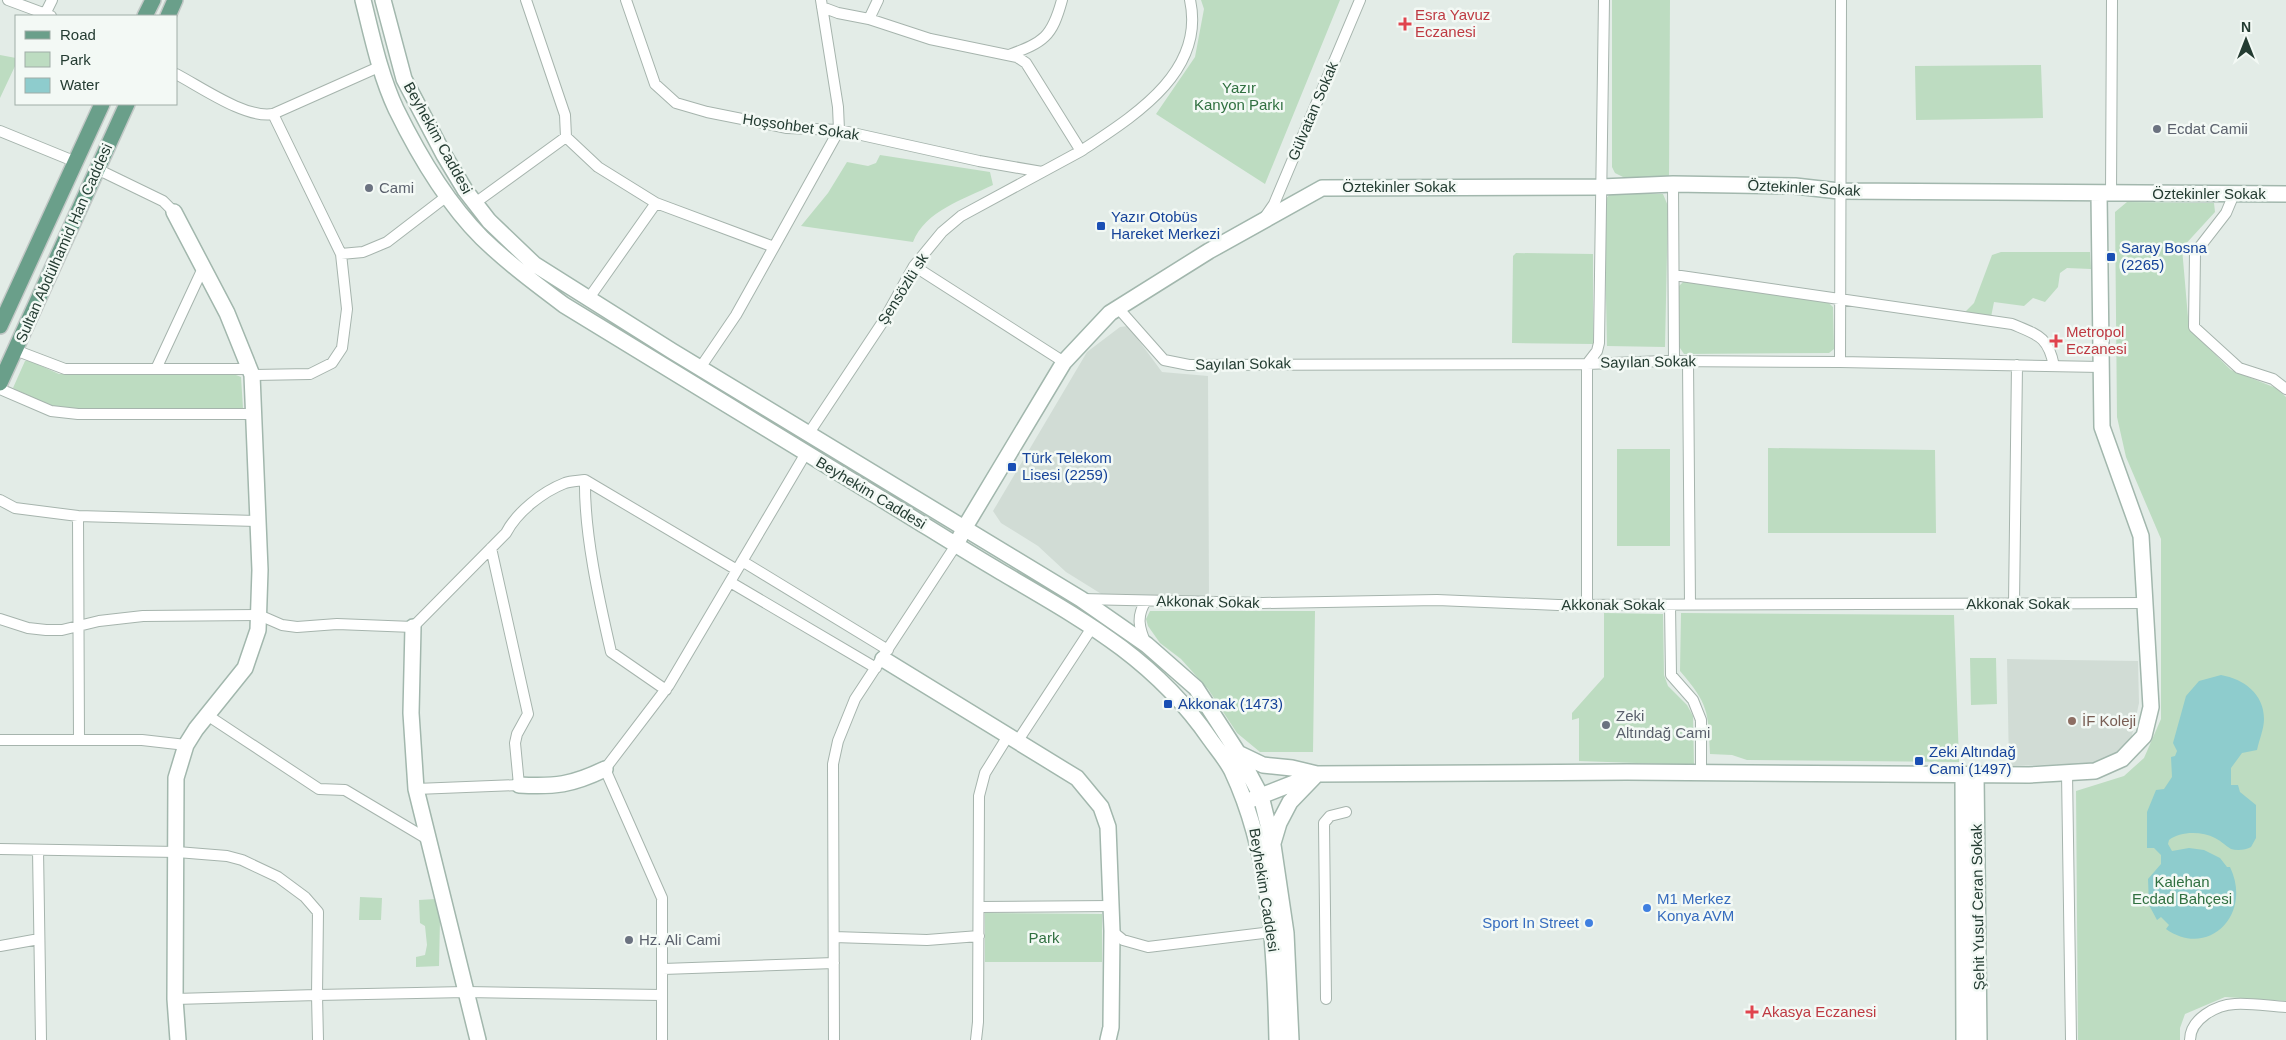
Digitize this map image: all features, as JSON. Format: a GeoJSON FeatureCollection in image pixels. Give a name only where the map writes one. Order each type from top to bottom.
{"type":"FeatureCollection","features":[{"type":"Feature","properties":{"kind":"main road"},"geometry":{"type":"LineString","coordinates":[[146,15],[153,0]]}},
{"type":"Feature","properties":{"kind":"main road"},"geometry":{"type":"LineString","coordinates":[[168,15],[175,0]]}},
{"type":"Feature","properties":{"kind":"main road","name":"Sultan Abdülhamid Han Caddesi"},"geometry":{"type":"LineString","coordinates":[[0,326],[102,105]]}},
{"type":"Feature","properties":{"kind":"main road","name":"Sultan Abdülhamid Han Caddesi"},"geometry":{"type":"LineString","coordinates":[[0,383],[127,105]]}},
{"type":"Feature","properties":{"kind":"street"},"geometry":{"type":"LineString","coordinates":[[8,0],[48,15],[52,0]]}},
{"type":"Feature","properties":{"kind":"street","name":"Beyhekim Caddesi"},"geometry":{"type":"LineString","coordinates":[[362,0],[395,107],[418,150],[447,196],[481,236],[519,271],[564,305],[956,545],[1093,626],[1132,654],[1166,685],[1200,724],[1230,768],[1251,817],[1261,862],[1272,932],[1275,961],[1277,1040]]}},
{"type":"Feature","properties":{"kind":"street","name":"Beyhekim Caddesi"},"geometry":{"type":"LineString","coordinates":[[383,0],[404,79],[444,155],[475,203],[490,221],[534,264],[700,368],[1081,599],[1147,645],[1196,688],[1238,753],[1261,796],[1273,845],[1286,933],[1291,1040]]}},
{"type":"Feature","properties":{"kind":"street"},"geometry":{"type":"LineString","coordinates":[[526,0],[564,115],[566,137],[598,167],[656,203],[774,247]]}},
{"type":"Feature","properties":{"kind":"street","name":"Hoşsohbet Sokak"},"geometry":{"type":"LineString","coordinates":[[626,0],[655,84],[676,103],[707,112],[787,128],[839,130],[979,161],[1042,172]]}},
{"type":"Feature","properties":{"kind":"street"},"geometry":{"type":"LineString","coordinates":[[869,19],[878,0]]}},
{"type":"Feature","properties":{"kind":"street"},"geometry":{"type":"LineString","coordinates":[[1009,55],[1033,46],[1048,35],[1057,17],[1062,0]]}},
{"type":"Feature","properties":{"kind":"street","name":"Şensözlü sk"},"geometry":{"type":"LineString","coordinates":[[809,433],[884,320],[914,266],[942,232],[962,216],[1081,151],[1132,116],[1155,97],[1170,81],[1181,63],[1189,37],[1192,10],[1190,0]]}},
{"type":"Feature","properties":{"kind":"street","name":"Gülvatan Sokak"},"geometry":{"type":"LineString","coordinates":[[1263,220],[1274,204],[1360,0]]}},
{"type":"Feature","properties":{"kind":"street"},"geometry":{"type":"LineString","coordinates":[[1587,604],[1586,364],[1597,351],[1599,343],[1604,0]]}},
{"type":"Feature","properties":{"kind":"street"},"geometry":{"type":"LineString","coordinates":[[1840,362],[1841,0]]}},
{"type":"Feature","properties":{"kind":"street"},"geometry":{"type":"LineString","coordinates":[[1238,753],[1264,765],[1292,768],[1317,774],[2067,773],[2094,771],[2122,759],[2144,736],[2151,707],[2141,536],[2102,427],[2101,367],[2105,194],[2112,0]]}},
{"type":"Feature","properties":{"kind":"street"},"geometry":{"type":"LineString","coordinates":[[700,368],[736,315],[839,130],[838,107],[822,4]]}},
{"type":"Feature","properties":{"kind":"street"},"geometry":{"type":"LineString","coordinates":[[822,4],[838,13],[869,19],[930,39],[1017,57],[1026,63],[1081,151]]}},
{"type":"Feature","properties":{"kind":"street"},"geometry":{"type":"LineString","coordinates":[[178,75],[234,105],[258,115],[273,114],[381,66]]}},
{"type":"Feature","properties":{"kind":"street"},"geometry":{"type":"LineString","coordinates":[[15,350],[65,369],[156,369],[310,374],[332,363],[342,348],[347,309],[341,254],[273,114]]}},
{"type":"Feature","properties":{"kind":"street"},"geometry":{"type":"LineString","coordinates":[[0,131],[76,162]]}},
{"type":"Feature","properties":{"kind":"street"},"geometry":{"type":"LineString","coordinates":[[475,203],[566,137]]}},
{"type":"Feature","properties":{"kind":"street"},"geometry":{"type":"LineString","coordinates":[[97,169],[163,202],[174,212],[226,313],[251,372],[255,414],[259,521],[258,630],[245,668],[207,715],[186,745],[176,778],[175,999],[178,1040]]}},
{"type":"Feature","properties":{"kind":"street"},"geometry":{"type":"LineString","coordinates":[[1673,184],[1674,361]]}},
{"type":"Feature","properties":{"kind":"street","name":"Öztekinler Sokak"},"geometry":{"type":"LineString","coordinates":[[1263,220],[1322,188],[1600,188],[1673,184],[1795,186],[1839,190],[2105,194],[2286,194]]}},
{"type":"Feature","properties":{"kind":"street"},"geometry":{"type":"LineString","coordinates":[[2234,194],[2226,213],[2195,253],[2194,327],[2240,368],[2273,379],[2286,389]]}},
{"type":"Feature","properties":{"kind":"street"},"geometry":{"type":"LineString","coordinates":[[341,254],[363,252],[387,242],[447,196]]}},
{"type":"Feature","properties":{"kind":"street"},"geometry":{"type":"LineString","coordinates":[[589,298],[656,203]]}},
{"type":"Feature","properties":{"kind":"street"},"geometry":{"type":"LineString","coordinates":[[834,1040],[834,764],[838,741],[855,699],[956,545],[1064,362],[1110,313],[1209,251],[1263,220]]}},
{"type":"Feature","properties":{"kind":"street"},"geometry":{"type":"LineString","coordinates":[[914,266],[1064,362]]}},
{"type":"Feature","properties":{"kind":"street"},"geometry":{"type":"LineString","coordinates":[[156,369],[203,268]]}},
{"type":"Feature","properties":{"kind":"street"},"geometry":{"type":"LineString","coordinates":[[1674,274],[2012,324],[2036,335],[2051,348],[2054,366]]}},
{"type":"Feature","properties":{"kind":"street","name":"Sayılan Sokak"},"geometry":{"type":"LineString","coordinates":[[1118,308],[1164,360],[1189,365],[1586,364],[1688,361],[2101,367]]}},
{"type":"Feature","properties":{"kind":"street"},"geometry":{"type":"LineString","coordinates":[[1688,361],[1690,605]]}},
{"type":"Feature","properties":{"kind":"street"},"geometry":{"type":"LineString","coordinates":[[2014,604],[2016,365]]}},
{"type":"Feature","properties":{"kind":"street"},"geometry":{"type":"LineString","coordinates":[[0,389],[52,411],[78,414],[255,414]]}},
{"type":"Feature","properties":{"kind":"street"},"geometry":{"type":"LineString","coordinates":[[416,789],[519,785],[549,787],[580,781],[605,769],[666,690],[806,453]]}},
{"type":"Feature","properties":{"kind":"street"},"geometry":{"type":"LineString","coordinates":[[585,480],[584,504],[602,612],[611,652],[666,690]]}},
{"type":"Feature","properties":{"kind":"street"},"geometry":{"type":"LineString","coordinates":[[478,1040],[416,789],[411,713],[413,627],[506,533],[514,518],[534,502],[566,483],[585,480],[740,566],[882,659],[1077,778],[1101,807],[1108,826],[1112,931],[1111,1027],[1108,1040]]}},
{"type":"Feature","properties":{"kind":"street"},"geometry":{"type":"LineString","coordinates":[[0,500],[16,508],[78,516],[259,521]]}},
{"type":"Feature","properties":{"kind":"street"},"geometry":{"type":"LineString","coordinates":[[78,516],[79,740]]}},
{"type":"Feature","properties":{"kind":"street"},"geometry":{"type":"LineString","coordinates":[[491,548],[528,714],[517,734],[515,743],[519,785]]}},
{"type":"Feature","properties":{"kind":"street"},"geometry":{"type":"LineString","coordinates":[[730,582],[882,659]]}},
{"type":"Feature","properties":{"kind":"street","name":"Akkonak Sokak"},"geometry":{"type":"LineString","coordinates":[[1081,599],[1262,603],[1437,600],[1670,605],[2145,603]]}},
{"type":"Feature","properties":{"kind":"street"},"geometry":{"type":"LineString","coordinates":[[1146,601],[1139,619],[1140,629],[1147,645]]}},
{"type":"Feature","properties":{"kind":"street"},"geometry":{"type":"LineString","coordinates":[[1670,605],[1671,675],[1693,700],[1701,720],[1701,773]]}},
{"type":"Feature","properties":{"kind":"street"},"geometry":{"type":"LineString","coordinates":[[0,619],[28,628],[46,630],[62,630],[99,621],[142,616],[259,615],[282,624],[297,627],[337,624],[413,627]]}},
{"type":"Feature","properties":{"kind":"street"},"geometry":{"type":"LineString","coordinates":[[976,1040],[978,1022],[980,796],[985,774],[1093,626]]}},
{"type":"Feature","properties":{"kind":"street"},"geometry":{"type":"LineString","coordinates":[[207,715],[319,788],[345,790],[429,840]]}},
{"type":"Feature","properties":{"kind":"street"},"geometry":{"type":"LineString","coordinates":[[0,740],[142,740],[186,745]]}},
{"type":"Feature","properties":{"kind":"street"},"geometry":{"type":"LineString","coordinates":[[605,769],[662,898],[662,1040]]}},
{"type":"Feature","properties":{"kind":"street"},"geometry":{"type":"LineString","coordinates":[[2067,773],[2071,1040]]}},
{"type":"Feature","properties":{"kind":"street"},"geometry":{"type":"LineString","coordinates":[[1245,803],[1317,774]]}},
{"type":"Feature","properties":{"kind":"street"},"geometry":{"type":"LineString","coordinates":[[1273,845],[1279,824],[1290,802],[1317,774]]}},
{"type":"Feature","properties":{"kind":"street","name":"Şehit Yusuf Ceran Sokak"},"geometry":{"type":"LineString","coordinates":[[1964,1040],[1970,774]]}},
{"type":"Feature","properties":{"kind":"street","name":"Şehit Yusuf Ceran Sokak"},"geometry":{"type":"LineString","coordinates":[[1970,774],[1979,1040]]}},
{"type":"Feature","properties":{"kind":"street"},"geometry":{"type":"LineString","coordinates":[[1326,999],[1324,823],[1330,816],[1346,812]]}},
{"type":"Feature","properties":{"kind":"street"},"geometry":{"type":"LineString","coordinates":[[0,849],[177,852],[227,856],[242,860],[278,877],[305,896],[318,912],[318,1040]]}},
{"type":"Feature","properties":{"kind":"street"},"geometry":{"type":"LineString","coordinates":[[38,850],[41,1040]]}},
{"type":"Feature","properties":{"kind":"street"},"geometry":{"type":"LineString","coordinates":[[979,907],[1111,906]]}},
{"type":"Feature","properties":{"kind":"street"},"geometry":{"type":"LineString","coordinates":[[1112,931],[1123,940],[1148,947],[1272,932]]}},
{"type":"Feature","properties":{"kind":"street"},"geometry":{"type":"LineString","coordinates":[[834,936],[927,940],[979,936]]}},
{"type":"Feature","properties":{"kind":"street"},"geometry":{"type":"LineString","coordinates":[[0,946],[39,939]]}},
{"type":"Feature","properties":{"kind":"street"},"geometry":{"type":"LineString","coordinates":[[663,969],[834,963]]}},
{"type":"Feature","properties":{"kind":"street"},"geometry":{"type":"LineString","coordinates":[[175,999],[466,992],[662,995]]}},
{"type":"Feature","properties":{"kind":"street"},"geometry":{"type":"LineString","coordinates":[[2190,1040],[2194,1024],[2205,1014],[2233,1004],[2286,1007]]}},
{"type":"Feature","properties":{"kind":"shaded area"},"geometry":{"type":"Polygon","coordinates":[[[1128,326],[1162,372],[1208,376],[1209,596],[1103,595],[1066,572],[1038,546],[1001,523],[993,511],[1087,352],[1120,327],[1128,326]]]}},
{"type":"Feature","properties":{"kind":"shaded area","name":"İF Koleji"},"geometry":{"type":"Polygon","coordinates":[[[2007,659],[2138,661],[2139,703],[2131,740],[2104,763],[2009,766],[2007,659]]]}},
{"type":"Feature","properties":{"kind":"green space","name":"Yazır Kanyon Parkı"},"geometry":{"type":"Polygon","coordinates":[[[1201,0],[1340,0],[1265,184],[1156,114],[1195,57],[1204,9],[1201,0]]]}},
{"type":"Feature","properties":{"kind":"green space"},"geometry":{"type":"Polygon","coordinates":[[[1612,0],[1670,0],[1669,179],[1623,177],[1615,173],[1612,167],[1612,0]]]}},
{"type":"Feature","properties":{"kind":"green space"},"geometry":{"type":"Polygon","coordinates":[[[0,55],[15,58],[15,66],[0,98],[0,55]]]}},
{"type":"Feature","properties":{"kind":"green space"},"geometry":{"type":"Polygon","coordinates":[[[2041,65],[2043,118],[1916,120],[1915,66],[2041,65]]]}},
{"type":"Feature","properties":{"kind":"green space"},"geometry":{"type":"Polygon","coordinates":[[[880,155],[990,172],[993,185],[958,201],[936,214],[926,222],[913,242],[801,226],[828,193],[847,162],[868,166],[876,163],[880,155]]]}},
{"type":"Feature","properties":{"kind":"green space"},"geometry":{"type":"Polygon","coordinates":[[[1610,194],[1663,194],[1668,206],[1665,347],[1607,346],[1604,201],[1610,194]]]}},
{"type":"Feature","properties":{"kind":"green space","name":"Kalehan Ecdad Bahçesi"},"geometry":{"type":"Polygon","coordinates":[[[2127,202],[2214,203],[2215,212],[2182,248],[2189,329],[2231,370],[2276,388],[2286,397],[2286,1001],[2225,997],[2185,1014],[2180,1028],[2180,1040],[2078,1040],[2076,791],[2124,776],[2144,758],[2161,719],[2161,539],[2126,457],[2117,417],[2115,212],[2127,202]]]}},
{"type":"Feature","properties":{"kind":"green space"},"geometry":{"type":"Polygon","coordinates":[[[2001,252],[2090,252],[2091,269],[2067,268],[2060,273],[2058,287],[2045,302],[2033,298],[2024,306],[1994,302],[1991,317],[1965,312],[1974,303],[1992,255],[2001,252]]]}},
{"type":"Feature","properties":{"kind":"green space"},"geometry":{"type":"Polygon","coordinates":[[[1516,253],[1593,254],[1593,344],[1512,343],[1513,256],[1516,253]]]}},
{"type":"Feature","properties":{"kind":"green space"},"geometry":{"type":"Polygon","coordinates":[[[1684,281],[1828,302],[1833,307],[1834,349],[1829,353],[1684,354],[1678,345],[1679,286],[1684,281]]]}},
{"type":"Feature","properties":{"kind":"green space"},"geometry":{"type":"Polygon","coordinates":[[[28,360],[59,374],[236,375],[241,377],[243,408],[241,410],[92,411],[50,407],[13,388],[25,361],[28,360]]]}},
{"type":"Feature","properties":{"kind":"green space"},"geometry":{"type":"Polygon","coordinates":[[[1768,448],[1935,450],[1936,533],[1768,533],[1768,448]]]}},
{"type":"Feature","properties":{"kind":"green space"},"geometry":{"type":"Polygon","coordinates":[[[1617,449],[1670,449],[1670,546],[1617,546],[1617,449]]]}},
{"type":"Feature","properties":{"kind":"green space"},"geometry":{"type":"Polygon","coordinates":[[[1150,611],[1315,611],[1313,752],[1260,752],[1237,733],[1208,689],[1181,659],[1160,643],[1148,626],[1146,619],[1150,611]]]}},
{"type":"Feature","properties":{"kind":"green space"},"geometry":{"type":"Polygon","coordinates":[[[1604,613],[1663,614],[1664,675],[1668,686],[1687,705],[1693,716],[1694,765],[1579,761],[1579,718],[1572,720],[1572,713],[1604,677],[1604,613]]]}},
{"type":"Feature","properties":{"kind":"green space"},"geometry":{"type":"Polygon","coordinates":[[[1681,613],[1954,615],[1959,762],[1747,760],[1732,755],[1710,754],[1709,728],[1705,709],[1697,692],[1680,671],[1681,613]]]}},
{"type":"Feature","properties":{"kind":"green space"},"geometry":{"type":"Polygon","coordinates":[[[1970,658],[1996,658],[1997,704],[1971,705],[1970,658]]]}},
{"type":"Feature","properties":{"kind":"green space"},"geometry":{"type":"Polygon","coordinates":[[[360,897],[382,898],[381,920],[359,920],[360,897]]]}},
{"type":"Feature","properties":{"kind":"green space"},"geometry":{"type":"Polygon","coordinates":[[[435,899],[440,920],[439,966],[416,967],[416,957],[425,955],[427,945],[425,926],[420,923],[419,900],[435,899]]]}},
{"type":"Feature","properties":{"kind":"green space","name":"Park"},"geometry":{"type":"Polygon","coordinates":[[[985,913],[1102,914],[1102,962],[985,962],[985,913]]]}},
{"type":"Feature","properties":{"kind":"water"},"geometry":{"type":"Polygon","coordinates":[[[2221,675],[2237,680],[2251,689],[2261,702],[2263,710],[2264,723],[2257,750],[2242,753],[2231,768],[2231,785],[2238,785],[2240,792],[2256,805],[2256,838],[2251,847],[2239,850],[2231,849],[2217,839],[2198,833],[2179,835],[2169,840],[2168,844],[2172,851],[2189,848],[2204,850],[2220,858],[2227,867],[2230,867],[2236,885],[2236,901],[2231,916],[2222,927],[2211,935],[2197,939],[2182,937],[2166,929],[2169,925],[2161,917],[2157,920],[2149,905],[2148,879],[2161,864],[2161,855],[2154,848],[2147,848],[2147,812],[2156,790],[2164,789],[2172,777],[2171,757],[2175,756],[2177,751],[2173,743],[2186,696],[2199,681],[2221,675]]]}},
{"type":"Feature","properties":{"kind":"place","name":"Esra Yavuz Eczanesi"},"geometry":{"type":"Point","coordinates":[1405,24]}},
{"type":"Feature","properties":{"kind":"place","name":"Ecdat Camii"},"geometry":{"type":"Point","coordinates":[2157,129]}},
{"type":"Feature","properties":{"kind":"place","name":"Cami"},"geometry":{"type":"Point","coordinates":[369,188]}},
{"type":"Feature","properties":{"kind":"place","name":"Yazır Otobüs Hareket Merkezi"},"geometry":{"type":"Point","coordinates":[1101,226]}},
{"type":"Feature","properties":{"kind":"place","name":"Saray Bosna (2265)"},"geometry":{"type":"Point","coordinates":[2111,257]}},
{"type":"Feature","properties":{"kind":"place","name":"Metropol Eczanesi"},"geometry":{"type":"Point","coordinates":[2056,341]}},
{"type":"Feature","properties":{"kind":"place","name":"Türk Telekom Lisesi (2259)"},"geometry":{"type":"Point","coordinates":[1012,467]}},
{"type":"Feature","properties":{"kind":"place","name":"Akkonak (1473)"},"geometry":{"type":"Point","coordinates":[1168,704]}},
{"type":"Feature","properties":{"kind":"place","name":"İF Koleji"},"geometry":{"type":"Point","coordinates":[2072,721]}},
{"type":"Feature","properties":{"kind":"place","name":"Zeki Altındağ Cami"},"geometry":{"type":"Point","coordinates":[1606,725]}},
{"type":"Feature","properties":{"kind":"place","name":"Zeki Altındağ Cami (1497)"},"geometry":{"type":"Point","coordinates":[1919,761]}},
{"type":"Feature","properties":{"kind":"place","name":"M1 Merkez Konya AVM"},"geometry":{"type":"Point","coordinates":[1647,908]}},
{"type":"Feature","properties":{"kind":"place","name":"Sport In Street"},"geometry":{"type":"Point","coordinates":[1589,923]}},
{"type":"Feature","properties":{"kind":"place","name":"Hz. Ali Cami"},"geometry":{"type":"Point","coordinates":[629,940]}},
{"type":"Feature","properties":{"kind":"place","name":"Akasya Eczanesi"},"geometry":{"type":"Point","coordinates":[1752,1012]}}]}
